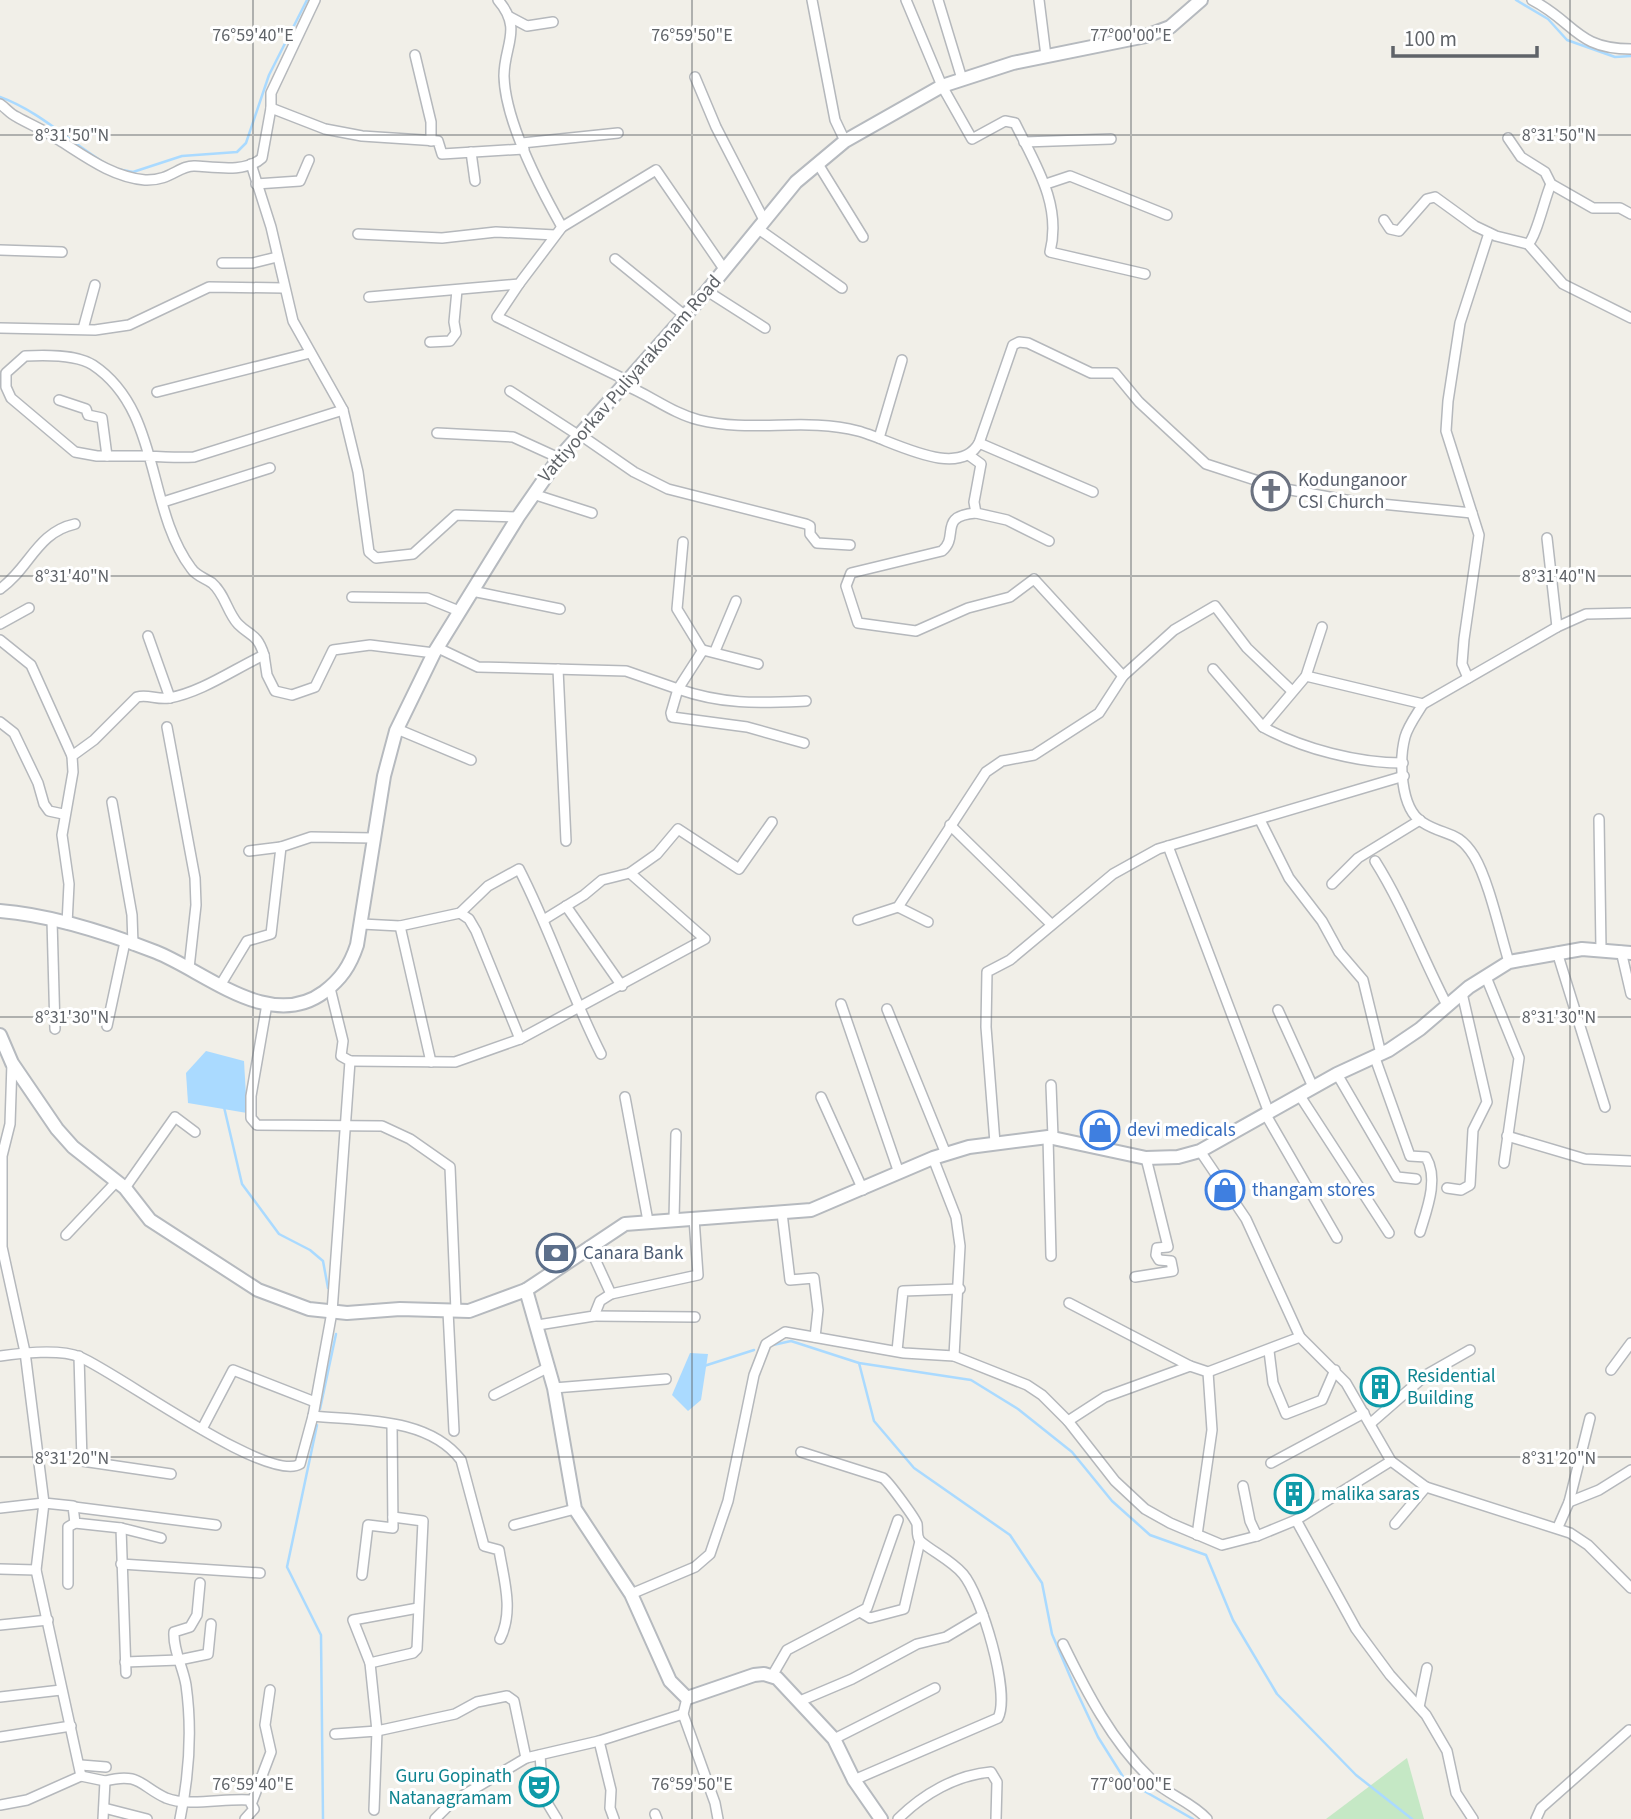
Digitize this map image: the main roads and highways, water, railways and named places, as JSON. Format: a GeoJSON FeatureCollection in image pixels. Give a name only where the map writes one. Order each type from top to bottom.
{"type":"FeatureCollection","features":[{"type":"Feature","properties":{"kind":"water"},"geometry":{"type":"Polygon","coordinates":[[[206,1051],[244,1061],[247,1113],[188,1103],[186,1073],[206,1051]]]}},
{"type":"Feature","properties":{"kind":"water"},"geometry":{"type":"Polygon","coordinates":[[[690,1353],[708,1354],[701,1400],[688,1411],[672,1395],[690,1353]]]}},
{"type":"Feature","properties":{"kind":"waterway"},"geometry":{"type":"LineString","coordinates":[[117,169],[133,172],[182,156],[237,152],[246,143],[269,75],[307,0]]}},
{"type":"Feature","properties":{"kind":"waterway"},"geometry":{"type":"LineString","coordinates":[[1516,0],[1548,19],[1567,40],[1615,57],[1631,56]]}},
{"type":"Feature","properties":{"kind":"waterway"},"geometry":{"type":"LineString","coordinates":[[0,97],[42,119],[108,165]]}},
{"type":"Feature","properties":{"kind":"waterway"},"geometry":{"type":"LineString","coordinates":[[224,1107],[242,1184],[279,1234],[310,1250],[323,1261],[328,1288]]}},
{"type":"Feature","properties":{"kind":"waterway"},"geometry":{"type":"LineString","coordinates":[[320,1409],[336,1334]]}},
{"type":"Feature","properties":{"kind":"waterway"},"geometry":{"type":"LineString","coordinates":[[773,1345],[791,1341],[859,1363],[971,1380],[1018,1409],[1072,1452],[1112,1501],[1150,1535],[1206,1555],[1233,1620],[1277,1694],[1356,1775],[1412,1819]]}},
{"type":"Feature","properties":{"kind":"waterway"},"geometry":{"type":"LineString","coordinates":[[704,1366],[754,1350]]}},
{"type":"Feature","properties":{"kind":"waterway"},"geometry":{"type":"LineString","coordinates":[[859,1363],[874,1421],[914,1468],[1010,1535],[1042,1583],[1052,1634],[1098,1737],[1125,1780],[1193,1819]]}},
{"type":"Feature","properties":{"kind":"waterway"},"geometry":{"type":"LineString","coordinates":[[317,1425],[287,1567],[321,1635],[323,1819]]}},
{"type":"Feature","properties":{"kind":"place","name":"Kodunganoor CSI Church"},"geometry":{"type":"Point","coordinates":[1271,491]}},
{"type":"Feature","properties":{"kind":"place","name":"devi medicals"},"geometry":{"type":"Point","coordinates":[1100,1130]}},
{"type":"Feature","properties":{"kind":"place","name":"thangam stores"},"geometry":{"type":"Point","coordinates":[1225,1190]}},
{"type":"Feature","properties":{"kind":"place","name":"Canara Bank"},"geometry":{"type":"Point","coordinates":[556,1253]}},
{"type":"Feature","properties":{"kind":"place","name":"Residential Building"},"geometry":{"type":"Point","coordinates":[1380,1387]}},
{"type":"Feature","properties":{"kind":"place","name":"malika saras"},"geometry":{"type":"Point","coordinates":[1294,1494]}},
{"type":"Feature","properties":{"kind":"place","name":"Guru Gopinath Natanagramam"},"geometry":{"type":"Point","coordinates":[539,1787]}}]}
